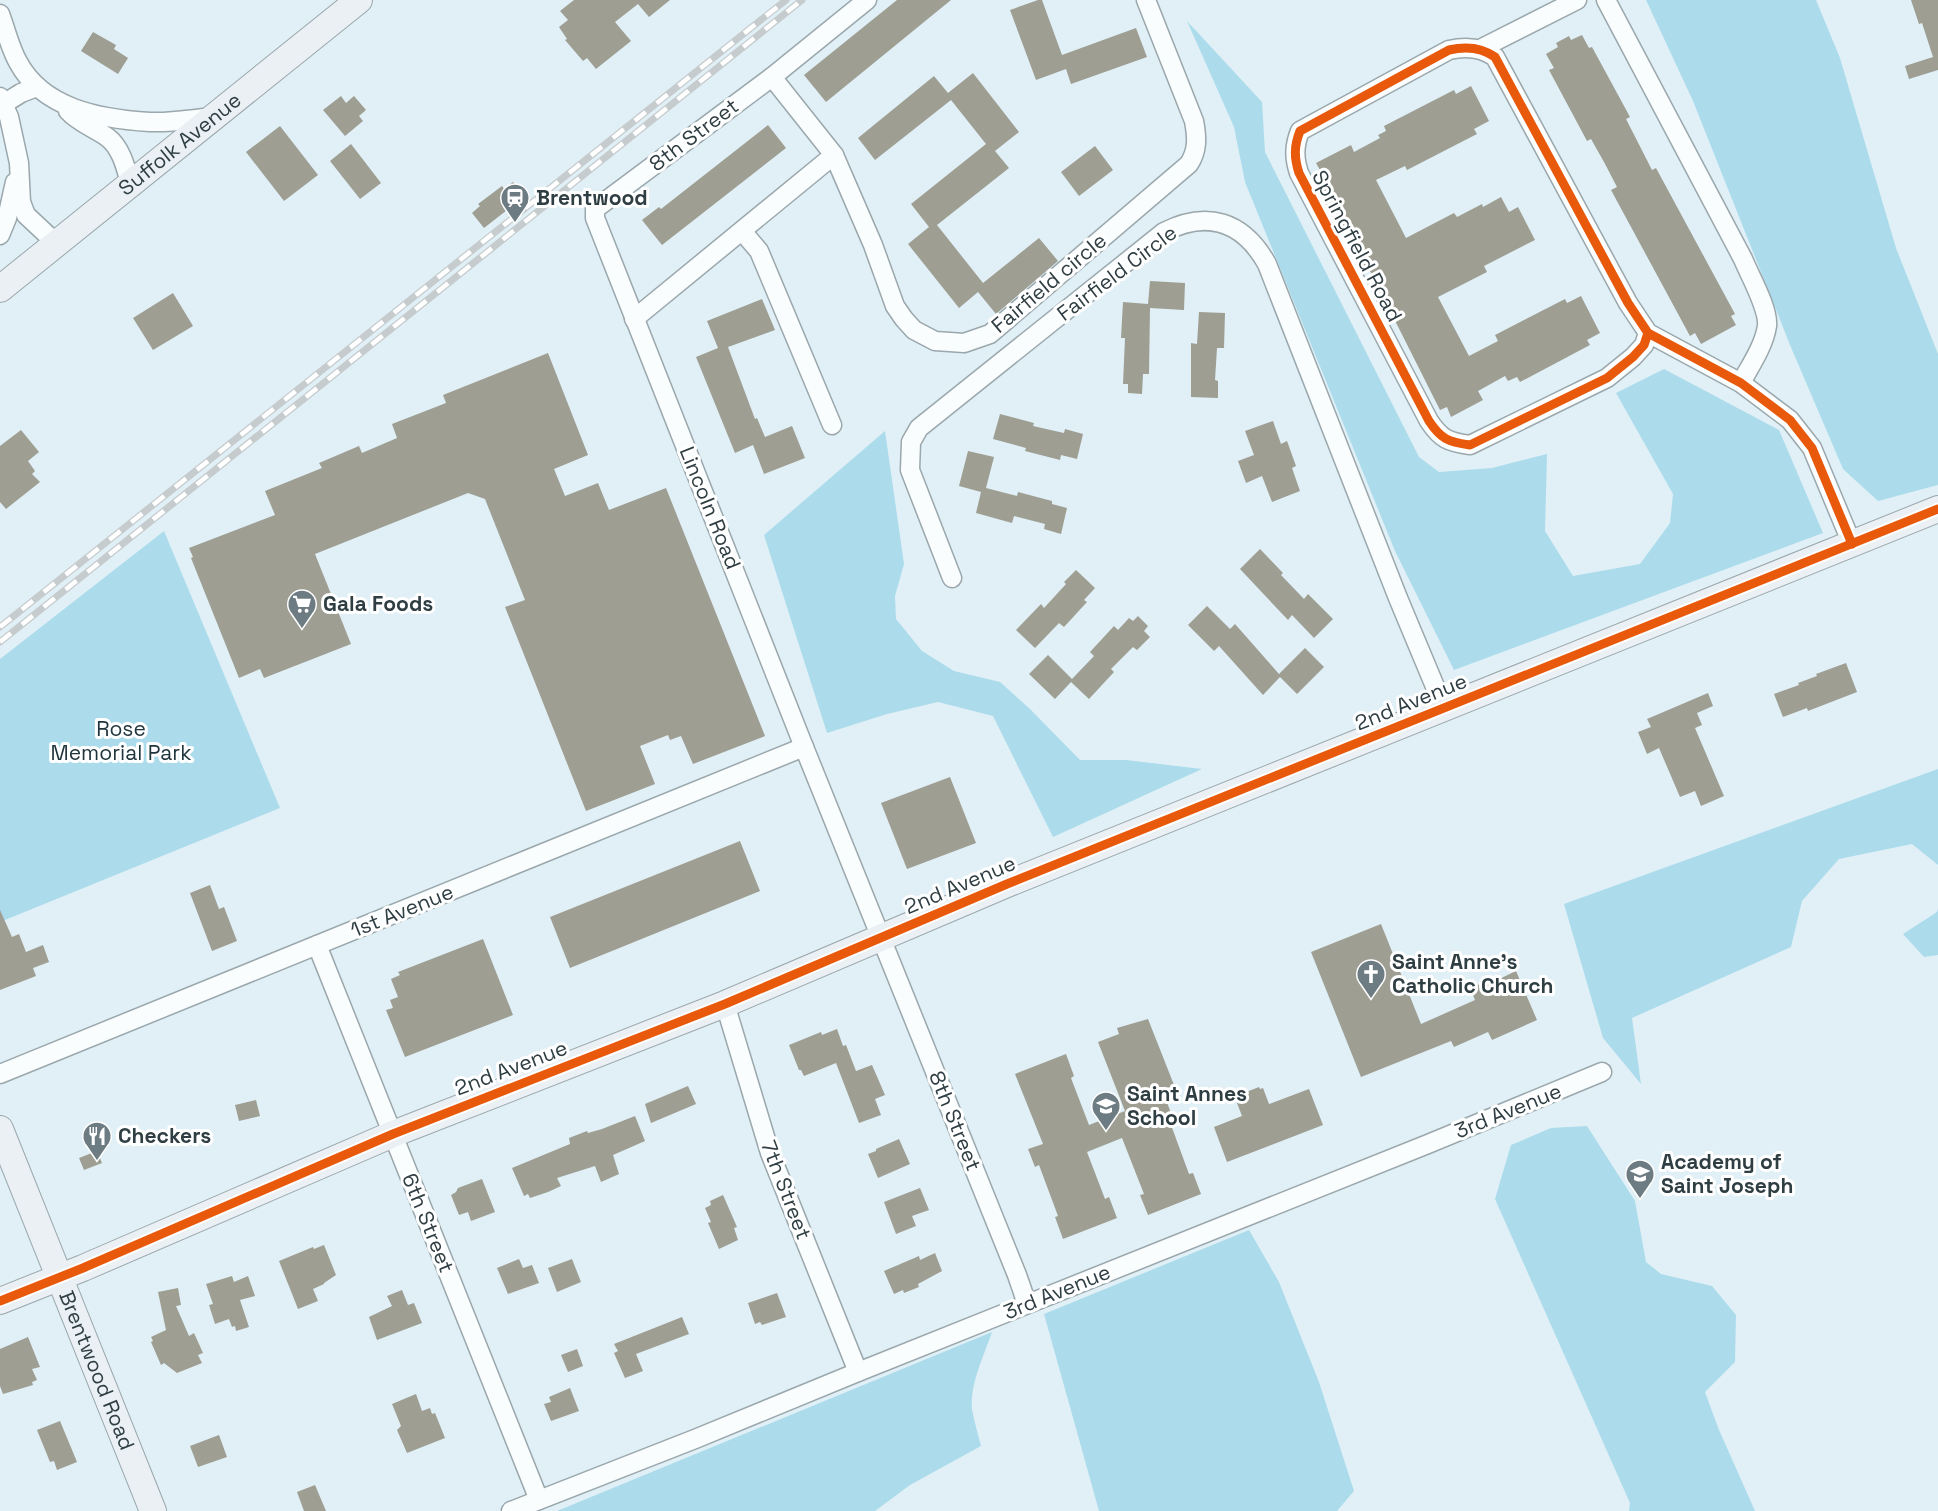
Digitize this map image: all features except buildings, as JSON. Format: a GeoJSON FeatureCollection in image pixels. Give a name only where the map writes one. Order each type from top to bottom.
{"type":"FeatureCollection","features":[{"type":"Feature","properties":{"kind":"street","name":"Suffolk Avenue"},"geometry":{"type":"LineString","coordinates":[[0,289],[359,0]]}},
{"type":"Feature","properties":{"kind":"street"},"geometry":{"type":"LineString","coordinates":[[772,77],[867,0]]}},
{"type":"Feature","properties":{"kind":"street","name":"Fairfield circle"},"geometry":{"type":"LineString","coordinates":[[772,77],[834,155],[873,245],[895,306],[904,320],[914,330],[935,341],[964,343],[990,334],[1189,164],[1194,156],[1197,134],[1194,121],[1146,0]]}},
{"type":"Feature","properties":{"kind":"street","name":"Springfield Road"},"geometry":{"type":"LineString","coordinates":[[1577,0],[1480,49],[1468,47],[1449,50],[1300,131],[1295,146],[1295,156],[1299,173],[1429,421],[1438,434],[1451,442],[1470,446],[1607,378],[1644,345],[1648,333]]}},
{"type":"Feature","properties":{"kind":"street"},"geometry":{"type":"LineString","coordinates":[[1606,0],[1743,259],[1765,314],[1767,324],[1762,342],[1741,383]]}},
{"type":"Feature","properties":{"kind":"street"},"geometry":{"type":"LineString","coordinates":[[0,14],[18,62],[37,87],[48,96],[76,110],[109,118],[152,122],[214,117]]}},
{"type":"Feature","properties":{"kind":"street"},"geometry":{"type":"LineString","coordinates":[[1480,49],[1495,57],[1628,303],[1648,333],[1741,383],[1790,420],[1812,448],[1852,544]]}},
{"type":"Feature","properties":{"kind":"street","name":"8th Street"},"geometry":{"type":"LineString","coordinates":[[634,319],[595,218],[595,209],[772,77]]}},
{"type":"Feature","properties":{"kind":"street"},"geometry":{"type":"LineString","coordinates":[[37,87],[1,101],[9,117],[19,163],[21,202],[26,215],[57,244]]}},
{"type":"Feature","properties":{"kind":"street"},"geometry":{"type":"LineString","coordinates":[[61,102],[75,119],[110,139],[124,163],[130,183]]}},
{"type":"Feature","properties":{"kind":"street"},"geometry":{"type":"LineString","coordinates":[[634,319],[834,155]]}},
{"type":"Feature","properties":{"kind":"street"},"geometry":{"type":"LineString","coordinates":[[0,235],[7,218],[19,163]]}},
{"type":"Feature","properties":{"kind":"street","name":"Fairfield Circle"},"geometry":{"type":"LineString","coordinates":[[952,578],[910,470],[911,442],[919,428],[1164,232],[1180,224],[1203,220],[1225,224],[1240,231],[1254,242],[1267,264],[1398,598],[1444,708]]}},
{"type":"Feature","properties":{"kind":"street"},"geometry":{"type":"LineString","coordinates":[[742,231],[759,251],[832,425]]}},
{"type":"Feature","properties":{"kind":"street","name":"Lincoln Road"},"geometry":{"type":"LineString","coordinates":[[634,319],[881,938]]}},
{"type":"Feature","properties":{"kind":"street","name":"2nd Avenue"},"geometry":{"type":"LineString","coordinates":[[0,1301],[393,1134],[725,1004],[1007,884],[1938,509]]}},
{"type":"Feature","properties":{"kind":"street","name":"1st Avenue"},"geometry":{"type":"LineString","coordinates":[[0,1074],[804,747]]}},
{"type":"Feature","properties":{"kind":"street","name":"8th Street"},"geometry":{"type":"LineString","coordinates":[[881,938],[1017,1275],[1026,1304]]}},
{"type":"Feature","properties":{"kind":"street","name":"6th Street"},"geometry":{"type":"LineString","coordinates":[[317,945],[539,1500]]}},
{"type":"Feature","properties":{"kind":"street","name":"7th Street"},"geometry":{"type":"LineString","coordinates":[[725,1004],[770,1154],[858,1372]]}},
{"type":"Feature","properties":{"kind":"street","name":"3rd Avenue"},"geometry":{"type":"LineString","coordinates":[[511,1511],[695,1440],[1602,1072]]}},
{"type":"Feature","properties":{"kind":"street","name":"Brentwood Road"},"geometry":{"type":"LineString","coordinates":[[0,1129],[153,1511]]}},
{"type":"Feature","properties":{"kind":"green space"},"geometry":{"type":"Polygon","coordinates":[[[1646,0],[1816,0],[1840,58],[1896,248],[1938,354],[1938,485],[1878,501],[1843,469],[1790,345],[1693,101],[1646,0]]]}},
{"type":"Feature","properties":{"kind":"green space"},"geometry":{"type":"Polygon","coordinates":[[[1187,21],[1262,102],[1265,152],[1419,457],[1439,472],[1492,468],[1547,454],[1545,531],[1573,576],[1640,564],[1670,523],[1673,494],[1616,393],[1664,369],[1779,430],[1823,533],[1454,670],[1395,551],[1245,182],[1234,127],[1187,21]]]}},
{"type":"Feature","properties":{"kind":"green space"},"geometry":{"type":"Polygon","coordinates":[[[885,431],[904,564],[895,596],[896,619],[922,651],[954,671],[1000,682],[1080,760],[1126,760],[1202,769],[1053,837],[993,716],[938,702],[887,714],[827,733],[764,535],[885,431]]]}},
{"type":"Feature","properties":{"kind":"green space","name":"Rose Memorial Park"},"geometry":{"type":"Polygon","coordinates":[[[164,531],[280,808],[0,922],[0,659],[164,531]]]}},
{"type":"Feature","properties":{"kind":"green space"},"geometry":{"type":"Polygon","coordinates":[[[1938,769],[1938,865],[1912,844],[1839,859],[1802,901],[1791,947],[1632,1018],[1641,1084],[1603,1038],[1564,904],[1938,769]]]}},
{"type":"Feature","properties":{"kind":"green space"},"geometry":{"type":"Polygon","coordinates":[[[1938,908],[1938,955],[1924,957],[1903,934],[1937,912],[1938,908]]]}},
{"type":"Feature","properties":{"kind":"green space"},"geometry":{"type":"Polygon","coordinates":[[[1587,1126],[1635,1201],[1646,1262],[1661,1274],[1712,1286],[1736,1315],[1735,1362],[1705,1392],[1719,1430],[1755,1511],[1629,1511],[1630,1503],[1495,1199],[1511,1145],[1551,1128],[1587,1126]]]}},
{"type":"Feature","properties":{"kind":"green space"},"geometry":{"type":"Polygon","coordinates":[[[1249,1230],[1279,1282],[1319,1382],[1354,1491],[1337,1511],[1099,1511],[1044,1314],[1249,1230]]]}},
{"type":"Feature","properties":{"kind":"green space"},"geometry":{"type":"Polygon","coordinates":[[[992,1332],[978,1370],[972,1399],[972,1409],[981,1446],[910,1485],[875,1511],[557,1511],[992,1332]]]}},
{"type":"Feature","properties":{"kind":"railway"},"geometry":{"type":"LineString","coordinates":[[0,627],[786,0]]}},
{"type":"Feature","properties":{"kind":"railway"},"geometry":{"type":"LineString","coordinates":[[0,642],[802,0]]}},
{"type":"Feature","properties":{"kind":"cycle path"},"geometry":{"type":"LineString","coordinates":[[1648,333],[1628,303],[1495,57],[1490,54],[1473,48],[1449,50],[1300,131],[1295,152],[1299,173],[1429,421],[1441,436],[1456,443],[1470,445],[1607,378],[1644,345],[1648,333],[1741,383],[1790,420],[1812,448],[1852,544]]}},
{"type":"Feature","properties":{"kind":"cycle path"},"geometry":{"type":"LineString","coordinates":[[0,1301],[83,1268],[393,1134],[725,1004],[1007,884],[1938,509]]}},
{"type":"Feature","properties":{"kind":"place","name":"Brentwood"},"geometry":{"type":"Point","coordinates":[515,224]}},
{"type":"Feature","properties":{"kind":"place","name":"Gala Foods"},"geometry":{"type":"Point","coordinates":[302,630]}},
{"type":"Feature","properties":{"kind":"place","name":"Saint Anne's Catholic Church"},"geometry":{"type":"Point","coordinates":[1371,1000]}},
{"type":"Feature","properties":{"kind":"place","name":"Saint Annes School"},"geometry":{"type":"Point","coordinates":[1106,1132]}},
{"type":"Feature","properties":{"kind":"place","name":"Checkers"},"geometry":{"type":"Point","coordinates":[97,1162]}},
{"type":"Feature","properties":{"kind":"place","name":"Academy of Saint Joseph"},"geometry":{"type":"Point","coordinates":[1640,1200]}}]}
